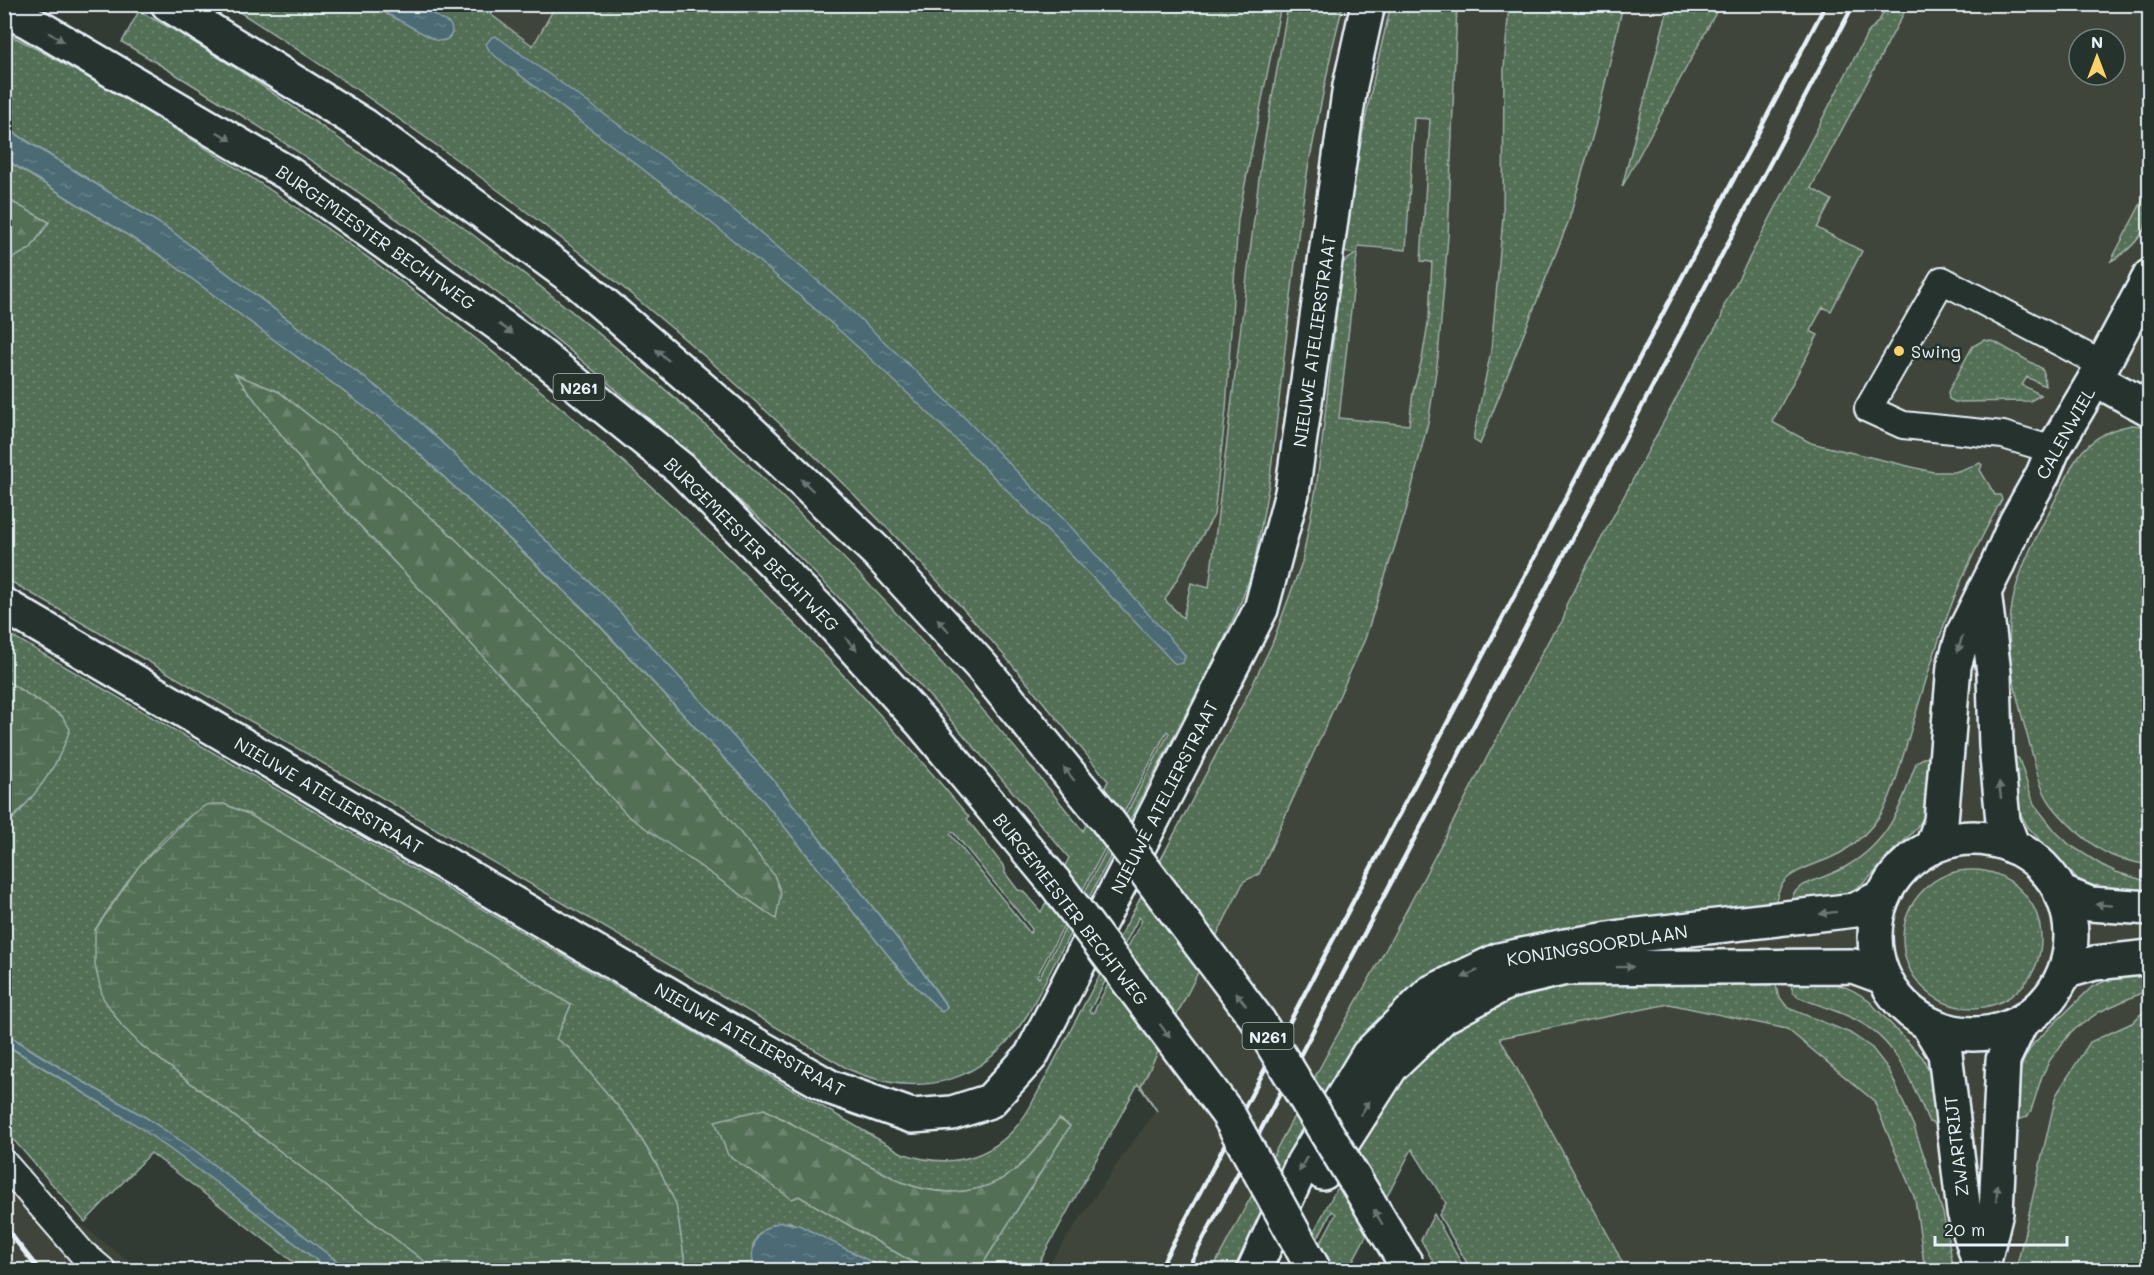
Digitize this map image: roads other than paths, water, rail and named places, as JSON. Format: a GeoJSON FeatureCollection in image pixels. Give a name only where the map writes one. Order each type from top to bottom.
{"type":"FeatureCollection","features":[{"type":"Feature","properties":{"kind":"street","name":"N261"},"geometry":{"type":"LineString","coordinates":[[168,4],[366,126],[578,282],[736,418],[877,552],[982,667],[1106,819],[1259,1022],[1409,1269]]}},
{"type":"Feature","properties":{"kind":"street","name":"NIEUWE ATELIERSTRAAT"},"geometry":{"type":"LineString","coordinates":[[4,605],[832,1088],[912,1116],[952,1113],[990,1101],[1031,1056],[1261,609],[1292,493],[1350,86],[1368,4]]}},
{"type":"Feature","properties":{"kind":"street","name":"BURGEMEESTER BECHTWEG"},"geometry":{"type":"LineString","coordinates":[[4,9],[289,174],[529,346],[681,469],[818,608],[916,715],[1055,883],[1227,1114],[1314,1270]]}},
{"type":"Feature","properties":{"kind":"street","name":"CALENWIEL"},"geometry":{"type":"LineString","coordinates":[[1932,847],[1941,821],[1954,666],[1964,632],[2016,522],[2150,276]]}},
{"type":"Feature","properties":{"kind":"street"},"geometry":{"type":"LineString","coordinates":[[2099,372],[2150,409]]}},
{"type":"Feature","properties":{"kind":"street"},"geometry":{"type":"LineString","coordinates":[[1984,591],[1994,673],[1996,746],[2003,821],[2013,847]]}},
{"type":"Feature","properties":{"kind":"street"},"geometry":{"type":"LineString","coordinates":[[1959,839],[1986,839],[2013,847],[2032,858],[2048,874],[2060,892],[2069,919],[2070,946],[2064,972],[2054,992],[2039,1009],[2021,1022],[1990,1033],[1958,1034],[1928,1023],[1909,1012],[1894,996],[1883,976],[1875,950],[1875,922],[1883,896],[1896,875],[1912,859],[1932,847],[1959,839]]}},
{"type":"Feature","properties":{"kind":"street"},"geometry":{"type":"LineString","coordinates":[[2060,892],[2090,904],[2150,908]]}},
{"type":"Feature","properties":{"kind":"street","name":"KONINGSOORDLAAN"},"geometry":{"type":"LineString","coordinates":[[1254,1270],[1303,1163],[1368,1055],[1430,993],[1499,960],[1621,937],[1855,910],[1883,896]]}},
{"type":"Feature","properties":{"kind":"street"},"geometry":{"type":"LineString","coordinates":[[2064,972],[2096,963],[2150,957]]}},
{"type":"Feature","properties":{"kind":"street","name":"KONINGSOORDLAAN"},"geometry":{"type":"LineString","coordinates":[[1279,1270],[1320,1178],[1391,1067],[1443,1017],[1507,982],[1566,968],[1853,966],[1883,976]]}},
{"type":"Feature","properties":{"kind":"street","name":"ZWARTRIJT"},"geometry":{"type":"LineString","coordinates":[[1981,1270],[1996,1212],[2003,1060],[2021,1022]]}},
{"type":"Feature","properties":{"kind":"street","name":"ZWARTRIJT"},"geometry":{"type":"LineString","coordinates":[[1928,1023],[1945,1053],[1964,1212],[1981,1270]]}},
{"type":"Feature","properties":{"kind":"lane"},"geometry":{"type":"LineString","coordinates":[[2054,450],[2003,435],[1903,425],[1868,409],[1942,280],[2099,372]]}},
{"type":"Feature","properties":{"kind":"lane"},"geometry":{"type":"LineString","coordinates":[[4,1163],[81,1253],[102,1270]]}},
{"type":"Feature","properties":{"kind":"water"},"geometry":{"type":"Polygon","coordinates":[[[371,5],[417,5],[450,24],[451,35],[443,40],[435,40],[371,5]]]}},
{"type":"Feature","properties":{"kind":"water"},"geometry":{"type":"Polygon","coordinates":[[[496,36],[716,195],[839,299],[959,412],[1072,528],[1183,653],[1185,656],[1183,663],[1173,662],[1002,485],[822,315],[700,214],[490,52],[486,44],[496,36]]]}},
{"type":"Feature","properties":{"kind":"water"},"geometry":{"type":"Polygon","coordinates":[[[4,127],[170,230],[407,410],[607,598],[776,783],[914,960],[947,1007],[942,1012],[905,976],[758,794],[589,614],[390,426],[160,255],[5,159],[4,127]]]}},
{"type":"Feature","properties":{"kind":"water"},"geometry":{"type":"Polygon","coordinates":[[[4,1033],[145,1117],[197,1152],[348,1270],[329,1270],[232,1194],[135,1124],[5,1044],[4,1033]]]}},
{"type":"Feature","properties":{"kind":"water"},"geometry":{"type":"Polygon","coordinates":[[[782,1222],[799,1225],[887,1270],[755,1270],[752,1254],[756,1239],[767,1228],[782,1222]]]}},
{"type":"Feature","properties":{"kind":"railway"},"geometry":{"type":"LineString","coordinates":[[1159,1270],[1826,4]]}},
{"type":"Feature","properties":{"kind":"railway"},"geometry":{"type":"LineString","coordinates":[[1187,1270],[1854,4]]}},
{"type":"Feature","properties":{"kind":"railway"},"geometry":{"type":"LineString","coordinates":[[4,1226],[39,1270]]}},
{"type":"Feature","properties":{"kind":"place","name":"Swing"},"geometry":{"type":"Point","coordinates":[1899,351]}}]}
